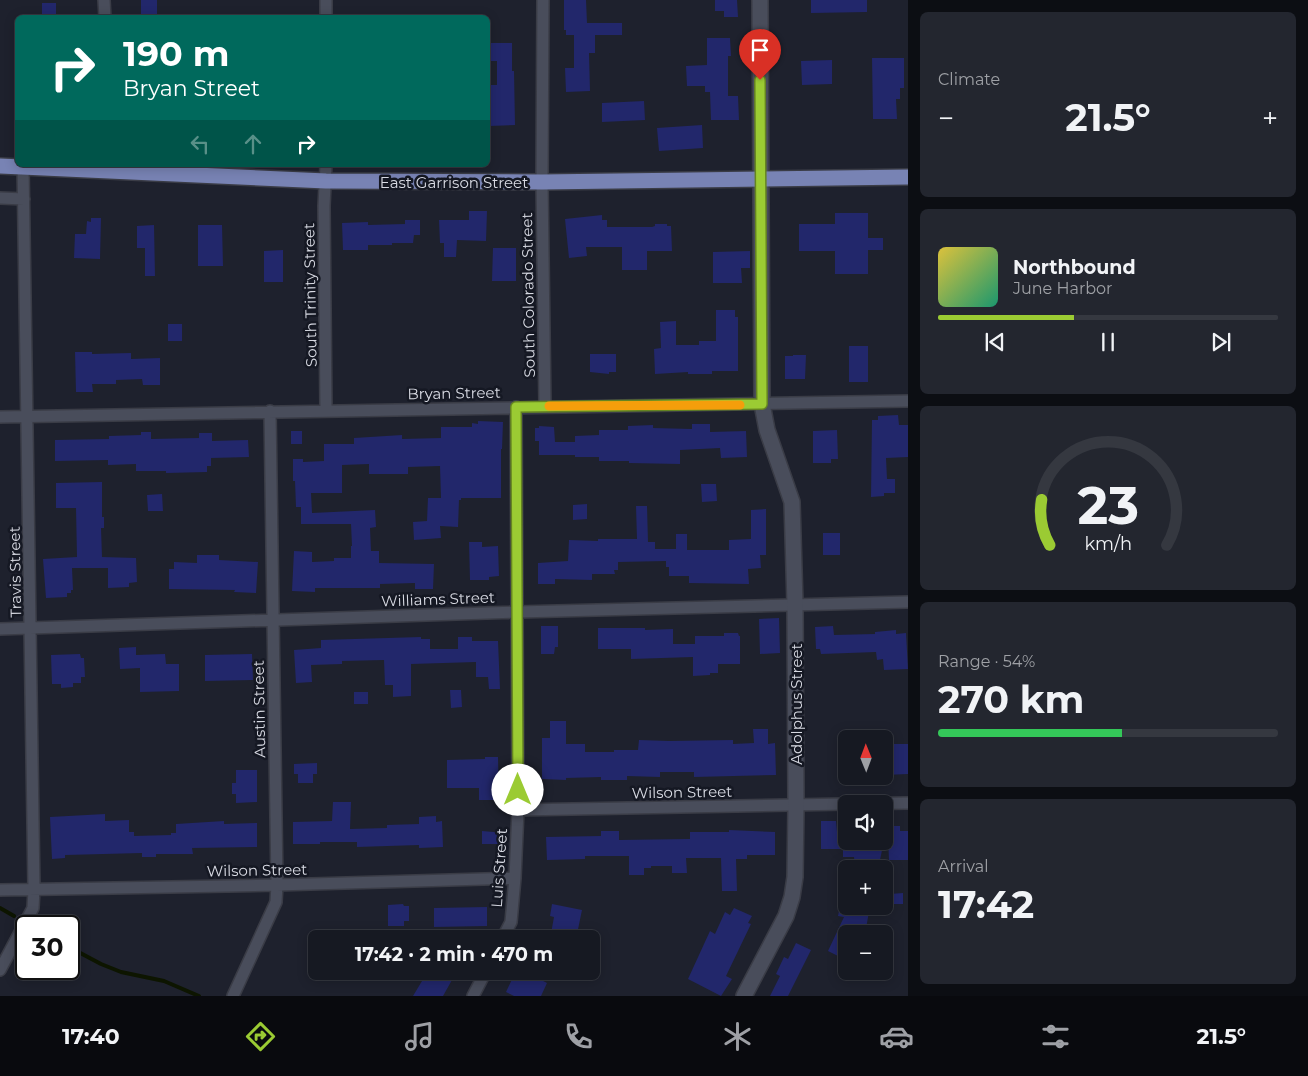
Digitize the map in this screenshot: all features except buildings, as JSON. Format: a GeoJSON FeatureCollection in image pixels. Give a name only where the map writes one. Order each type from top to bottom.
{"type":"FeatureCollection","features":[{"type":"Feature","properties":{"kind":"main road","name":"East Garrison Street"},"geometry":{"type":"LineString","coordinates":[[0,166],[15,166]]}},
{"type":"Feature","properties":{"kind":"main road","name":"East Garrison Street"},"geometry":{"type":"LineString","coordinates":[[68,167],[326,181],[542,182],[908,177]]}},
{"type":"Feature","properties":{"kind":"street"},"geometry":{"type":"LineString","coordinates":[[104,0],[105,15]]}},
{"type":"Feature","properties":{"kind":"street"},"geometry":{"type":"LineString","coordinates":[[326,0],[326,15]]}},
{"type":"Feature","properties":{"kind":"street","name":"South Colorado Street"},"geometry":{"type":"LineString","coordinates":[[543,0],[542,182],[545,406]]}},
{"type":"Feature","properties":{"kind":"street","name":"Adolphus Street"},"geometry":{"type":"LineString","coordinates":[[744,996],[786,916],[792,898],[795,877],[795,604],[792,502],[767,430],[762,404],[760,0]]}},
{"type":"Feature","properties":{"kind":"street","name":"Travis Street"},"geometry":{"type":"LineString","coordinates":[[0,970],[33,908],[34,889],[24,167]]}},
{"type":"Feature","properties":{"kind":"street","name":"South Trinity Street"},"geometry":{"type":"LineString","coordinates":[[326,167],[324,206],[326,410]]}},
{"type":"Feature","properties":{"kind":"street"},"geometry":{"type":"LineString","coordinates":[[0,198],[24,199]]}},
{"type":"Feature","properties":{"kind":"street","name":"Bryan Street"},"geometry":{"type":"LineString","coordinates":[[0,416],[908,401]]}},
{"type":"Feature","properties":{"kind":"street","name":"Luis Street"},"geometry":{"type":"LineString","coordinates":[[507,930],[511,922],[518,810],[516,407]]}},
{"type":"Feature","properties":{"kind":"street","name":"Austin Street"},"geometry":{"type":"LineString","coordinates":[[233,996],[276,902],[270,411]]}},
{"type":"Feature","properties":{"kind":"street","name":"Williams Street"},"geometry":{"type":"LineString","coordinates":[[0,629],[518,612],[908,602]]}},
{"type":"Feature","properties":{"kind":"street","name":"Wilson Street"},"geometry":{"type":"LineString","coordinates":[[893,803],[908,803]]}},
{"type":"Feature","properties":{"kind":"street","name":"Wilson Street"},"geometry":{"type":"LineString","coordinates":[[518,810],[838,804]]}},
{"type":"Feature","properties":{"kind":"street","name":"Wilson Street"},"geometry":{"type":"LineString","coordinates":[[0,890],[515,878]]}},
{"type":"Feature","properties":{"kind":"street"},"geometry":{"type":"LineString","coordinates":[[473,996],[481,980]]}},
{"type":"Feature","properties":{"kind":"waterway"},"geometry":{"type":"LineString","coordinates":[[0,908],[14,916]]}},
{"type":"Feature","properties":{"kind":"waterway"},"geometry":{"type":"LineString","coordinates":[[80,953],[121,972],[164,981],[199,996]]}},
{"type":"Feature","properties":{"kind":"slow traffic"},"geometry":{"type":"LineString","coordinates":[[549,406],[740,405]]}},
{"type":"Feature","properties":{"kind":"route"},"geometry":{"type":"LineString","coordinates":[[518,790],[516,407],[762,404],[760,80]]}}]}
